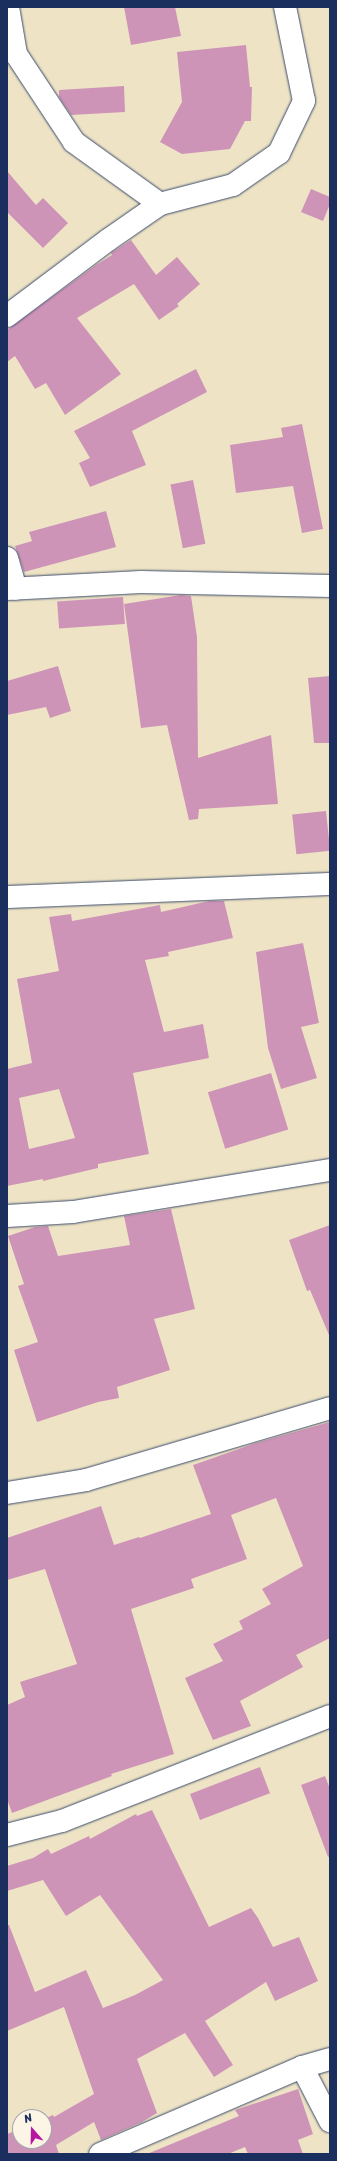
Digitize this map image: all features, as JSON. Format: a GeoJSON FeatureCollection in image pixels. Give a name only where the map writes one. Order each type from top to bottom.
{"type":"FeatureCollection","features":[{"type":"Feature","properties":{"kind":"street"},"geometry":{"type":"LineString","coordinates":[[8,7],[16,54],[74,142],[160,204]]}},
{"type":"Feature","properties":{"kind":"street"},"geometry":{"type":"LineString","coordinates":[[7,316],[108,240],[160,204],[234,186],[279,153],[304,101],[285,7]]}},
{"type":"Feature","properties":{"kind":"street"},"geometry":{"type":"LineString","coordinates":[[7,558],[11,589],[141,582],[330,586]]}},
{"type":"Feature","properties":{"kind":"street"},"geometry":{"type":"LineString","coordinates":[[7,897],[330,884]]}},
{"type":"Feature","properties":{"kind":"street"},"geometry":{"type":"LineString","coordinates":[[7,1216],[73,1212],[330,1170]]}},
{"type":"Feature","properties":{"kind":"street"},"geometry":{"type":"LineString","coordinates":[[7,1493],[86,1480],[330,1408]]}},
{"type":"Feature","properties":{"kind":"street"},"geometry":{"type":"LineString","coordinates":[[7,1836],[62,1821],[330,1716]]}},
{"type":"Feature","properties":{"kind":"street"},"geometry":{"type":"LineString","coordinates":[[100,2154],[302,2067],[330,2058]]}},
{"type":"Feature","properties":{"kind":"street"},"geometry":{"type":"LineString","coordinates":[[302,2067],[330,2121]]}},
{"type":"Feature","properties":{"kind":"building"},"geometry":{"type":"Polygon","coordinates":[[[124,7],[175,7],[181,36],[131,45],[124,7]]]}},
{"type":"Feature","properties":{"kind":"building"},"geometry":{"type":"Polygon","coordinates":[[[246,45],[250,87],[252,87],[251,121],[245,121],[230,149],[182,154],[160,142],[182,102],[177,52],[246,45]]]}},
{"type":"Feature","properties":{"kind":"building"},"geometry":{"type":"Polygon","coordinates":[[[124,86],[125,112],[71,115],[59,97],[59,90],[124,86]]]}},
{"type":"Feature","properties":{"kind":"building"},"geometry":{"type":"Polygon","coordinates":[[[7,171],[36,205],[43,198],[68,223],[43,248],[7,212],[7,171]]]}},
{"type":"Feature","properties":{"kind":"building"},"geometry":{"type":"Polygon","coordinates":[[[311,189],[330,197],[330,204],[323,221],[301,212],[311,189]]]}},
{"type":"Feature","properties":{"kind":"building"},"geometry":{"type":"Polygon","coordinates":[[[131,240],[156,275],[177,257],[200,284],[177,304],[179,306],[159,320],[134,284],[77,318],[121,374],[65,415],[46,383],[35,389],[15,356],[7,362],[7,330],[112,255],[111,253],[131,240]]]}},
{"type":"Feature","properties":{"kind":"building"},"geometry":{"type":"Polygon","coordinates":[[[196,369],[207,392],[132,431],[146,465],[90,487],[79,463],[90,458],[74,431],[196,369]]]}},
{"type":"Feature","properties":{"kind":"building"},"geometry":{"type":"Polygon","coordinates":[[[302,424],[323,529],[302,533],[293,486],[236,493],[230,445],[283,437],[281,428],[302,424]]]}},
{"type":"Feature","properties":{"kind":"building"},"geometry":{"type":"Polygon","coordinates":[[[193,480],[205,544],[183,548],[170,484],[193,480]]]}},
{"type":"Feature","properties":{"kind":"building"},"geometry":{"type":"Polygon","coordinates":[[[106,511],[116,547],[24,572],[15,546],[32,541],[29,532],[106,511]]]}},
{"type":"Feature","properties":{"kind":"building"},"geometry":{"type":"Polygon","coordinates":[[[181,595],[191,596],[197,637],[198,758],[271,735],[278,804],[199,809],[198,819],[189,820],[167,725],[141,728],[124,604],[181,595]]]}},
{"type":"Feature","properties":{"kind":"building"},"geometry":{"type":"Polygon","coordinates":[[[123,597],[125,624],[59,629],[57,602],[123,597]]]}},
{"type":"Feature","properties":{"kind":"building"},"geometry":{"type":"Polygon","coordinates":[[[58,666],[71,711],[50,718],[46,707],[7,715],[7,681],[58,666]]]}},
{"type":"Feature","properties":{"kind":"building"},"geometry":{"type":"Polygon","coordinates":[[[330,676],[330,743],[314,743],[308,678],[330,676]]]}},
{"type":"Feature","properties":{"kind":"building"},"geometry":{"type":"Polygon","coordinates":[[[326,811],[330,851],[296,854],[292,815],[326,811]]]}},
{"type":"Feature","properties":{"kind":"building"},"geometry":{"type":"Polygon","coordinates":[[[209,901],[224,901],[233,938],[168,952],[169,956],[145,960],[164,1032],[203,1024],[209,1058],[133,1073],[149,1154],[98,1164],[98,1168],[43,1181],[43,1179],[7,1186],[7,1069],[32,1063],[17,979],[59,971],[49,917],[71,914],[72,921],[160,905],[161,912],[209,901]],[[59,1089],[19,1098],[29,1149],[75,1138],[59,1089]]]}},
{"type":"Feature","properties":{"kind":"building"},"geometry":{"type":"Polygon","coordinates":[[[303,943],[319,1023],[301,1027],[317,1078],[281,1089],[268,1048],[256,952],[303,943]]]}},
{"type":"Feature","properties":{"kind":"building"},"geometry":{"type":"Polygon","coordinates":[[[271,1073],[288,1129],[225,1149],[208,1092],[271,1073]]]}},
{"type":"Feature","properties":{"kind":"building"},"geometry":{"type":"Polygon","coordinates":[[[171,1209],[195,1309],[154,1319],[170,1370],[117,1387],[119,1398],[98,1402],[37,1422],[14,1350],[38,1342],[18,1286],[24,1284],[8,1236],[35,1227],[48,1226],[58,1256],[130,1245],[124,1216],[171,1209]]]}},
{"type":"Feature","properties":{"kind":"building"},"geometry":{"type":"Polygon","coordinates":[[[330,1225],[329,1335],[310,1290],[307,1291],[289,1240],[330,1225]]]}},
{"type":"Feature","properties":{"kind":"building"},"geometry":{"type":"Polygon","coordinates":[[[330,1422],[330,1638],[296,1655],[303,1667],[240,1701],[251,1726],[213,1740],[185,1678],[223,1661],[213,1644],[243,1629],[239,1621],[271,1604],[262,1589],[303,1566],[276,1498],[231,1515],[247,1559],[191,1579],[194,1588],[131,1609],[174,1754],[111,1774],[112,1776],[12,1813],[7,1799],[7,1705],[25,1697],[20,1682],[77,1664],[45,1569],[7,1580],[7,1538],[101,1506],[114,1545],[139,1537],[140,1538],[211,1514],[193,1465],[256,1443],[330,1422]]]}},
{"type":"Feature","properties":{"kind":"building"},"geometry":{"type":"Polygon","coordinates":[[[260,1767],[270,1793],[200,1820],[190,1794],[260,1767]]]}},
{"type":"Feature","properties":{"kind":"building"},"geometry":{"type":"Polygon","coordinates":[[[325,1776],[330,1789],[330,1856],[328,1857],[301,1785],[325,1776]]]}},
{"type":"Feature","properties":{"kind":"building"},"geometry":{"type":"Polygon","coordinates":[[[152,1810],[209,1927],[251,1908],[273,1947],[299,1937],[318,1981],[275,2001],[266,1982],[205,2021],[233,2065],[214,2077],[185,2033],[137,2059],[157,2113],[142,2122],[101,2140],[94,2122],[56,2145],[59,2154],[7,2154],[7,2134],[12,2132],[12,2149],[52,2149],[52,2115],[54,2117],[94,2094],[64,2007],[7,2031],[7,1925],[9,1925],[35,1992],[86,1970],[103,2008],[135,1995],[163,1980],[100,1895],[66,1916],[43,1880],[7,1891],[7,1866],[33,1858],[48,1849],[51,1854],[89,1836],[90,1839],[136,1814],[137,1816],[152,1810]]]}},
{"type":"Feature","properties":{"kind":"building"},"geometry":{"type":"Polygon","coordinates":[[[298,2089],[313,2134],[298,2140],[303,2154],[248,2154],[245,2147],[228,2154],[147,2154],[239,2116],[235,2110],[298,2089]]]}}]}
